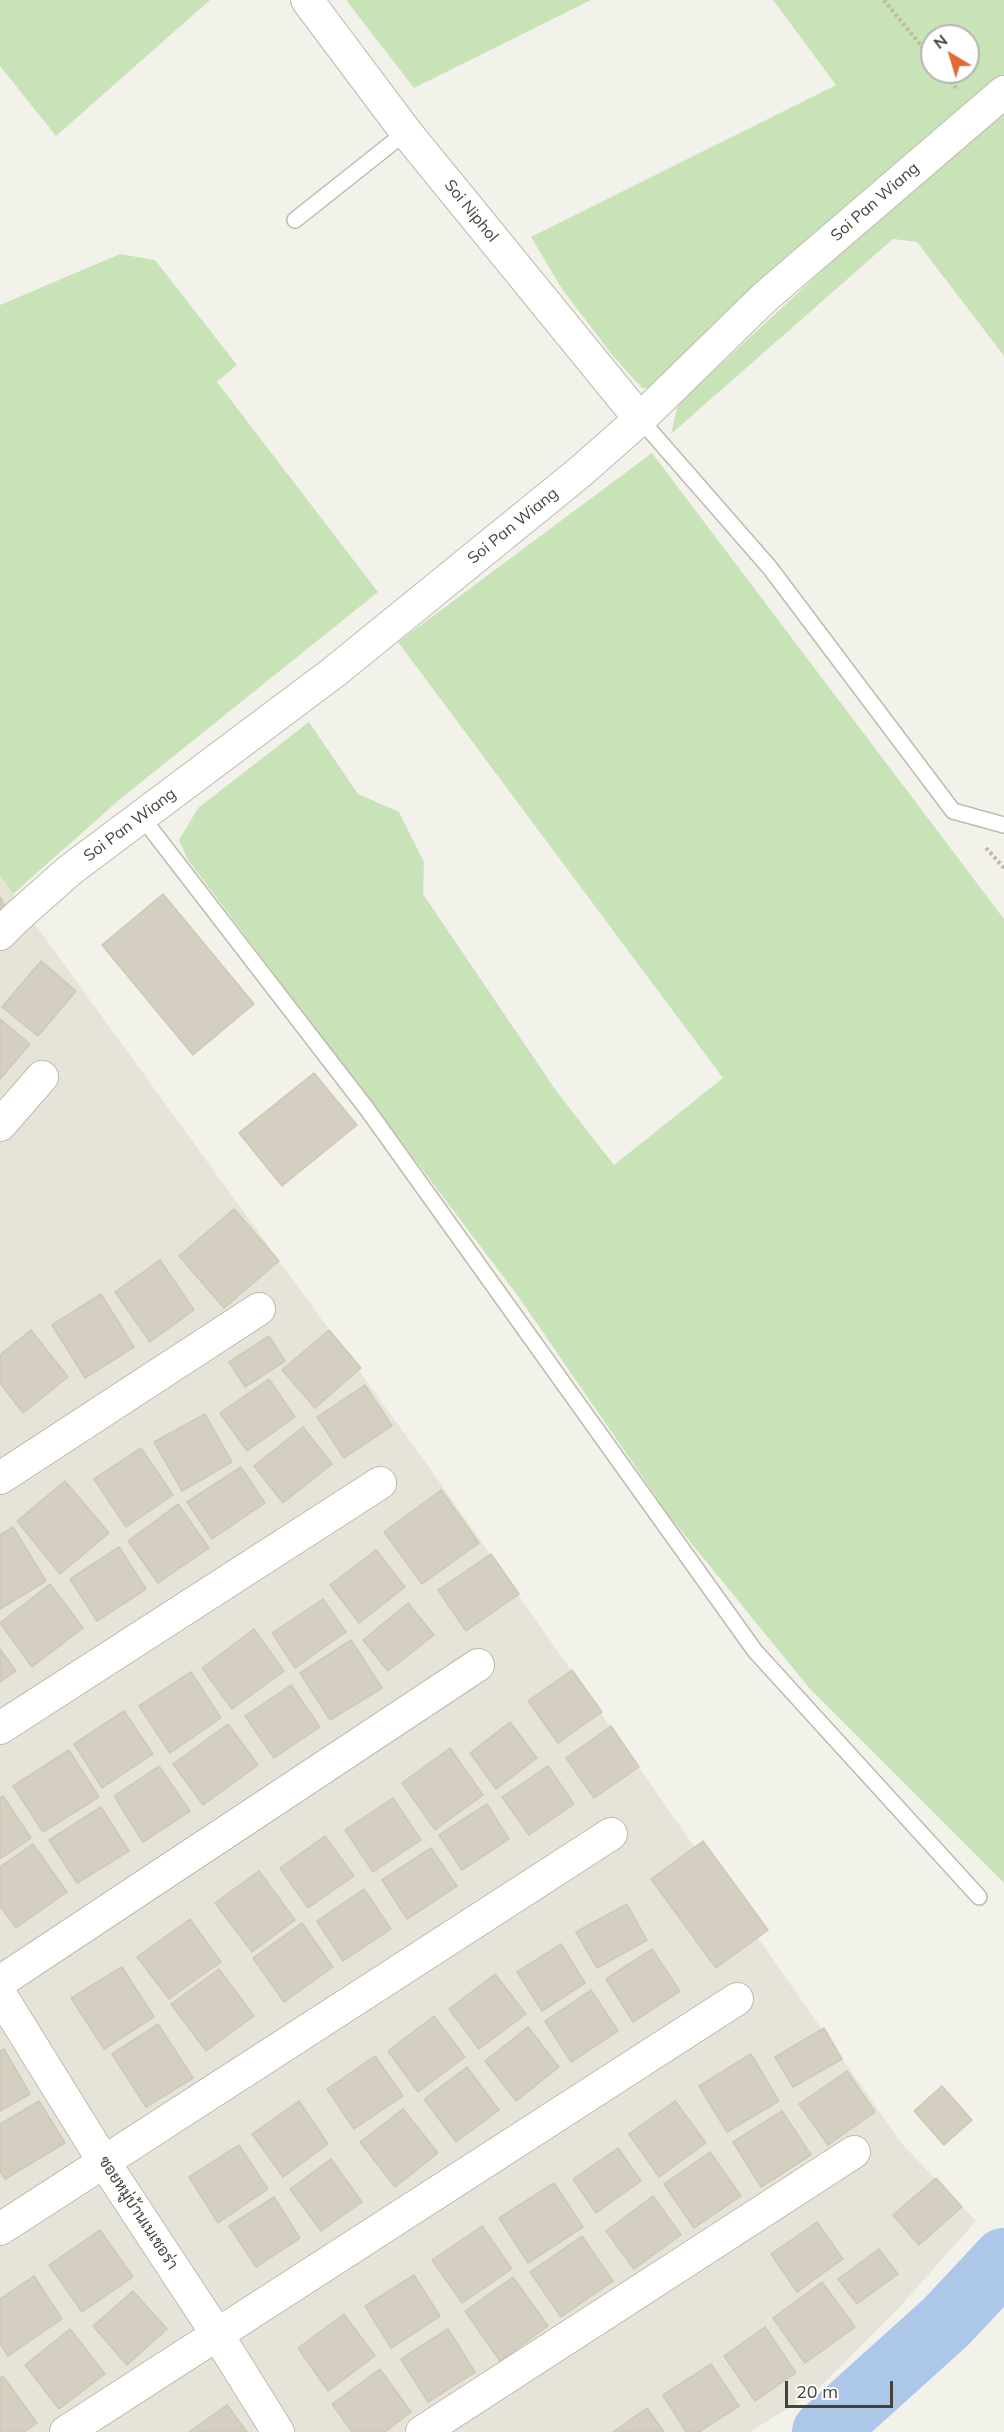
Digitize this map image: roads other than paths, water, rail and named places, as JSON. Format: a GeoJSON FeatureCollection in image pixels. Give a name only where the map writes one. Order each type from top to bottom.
{"type":"FeatureCollection","features":[{"type":"Feature","properties":{"kind":"street","name":"Soi Niphol"},"geometry":{"type":"LineString","coordinates":[[307,0],[406,132],[640,419]]}},
{"type":"Feature","properties":{"kind":"street","name":"Soi Pan Wiang"},"geometry":{"type":"LineString","coordinates":[[0,934],[70,870],[334,672],[580,472],[640,419],[765,297],[1004,92]]}},
{"type":"Feature","properties":{"kind":"street"},"geometry":{"type":"LineString","coordinates":[[0,1125],[42,1077]]}},
{"type":"Feature","properties":{"kind":"street"},"geometry":{"type":"LineString","coordinates":[[0,1478],[259,1309]]}},
{"type":"Feature","properties":{"kind":"street"},"geometry":{"type":"LineString","coordinates":[[0,1728],[380,1483]]}},
{"type":"Feature","properties":{"kind":"street"},"geometry":{"type":"LineString","coordinates":[[0,1982],[478,1665]]}},
{"type":"Feature","properties":{"kind":"street"},"geometry":{"type":"LineString","coordinates":[[0,2229],[611,1834]]}},
{"type":"Feature","properties":{"kind":"street","name":"ซอยหมู่บ้านเนเชอร่า"},"geometry":{"type":"LineString","coordinates":[[0,1994],[104,2162],[217,2334],[278,2432]]}},
{"type":"Feature","properties":{"kind":"street"},"geometry":{"type":"LineString","coordinates":[[66,2432],[737,2000]]}},
{"type":"Feature","properties":{"kind":"street"},"geometry":{"type":"LineString","coordinates":[[422,2432],[854,2152]]}},
{"type":"Feature","properties":{"kind":"lane"},"geometry":{"type":"LineString","coordinates":[[295,220],[406,132]]}},
{"type":"Feature","properties":{"kind":"lane"},"geometry":{"type":"LineString","coordinates":[[640,419],[770,568],[953,811],[1004,825]]}},
{"type":"Feature","properties":{"kind":"lane"},"geometry":{"type":"LineString","coordinates":[[141,816],[367,1109],[754,1651],[979,1897]]}},
{"type":"Feature","properties":{"kind":"waterway"},"geometry":{"type":"LineString","coordinates":[[824,2432],[946,2322],[1004,2260]]}}]}
